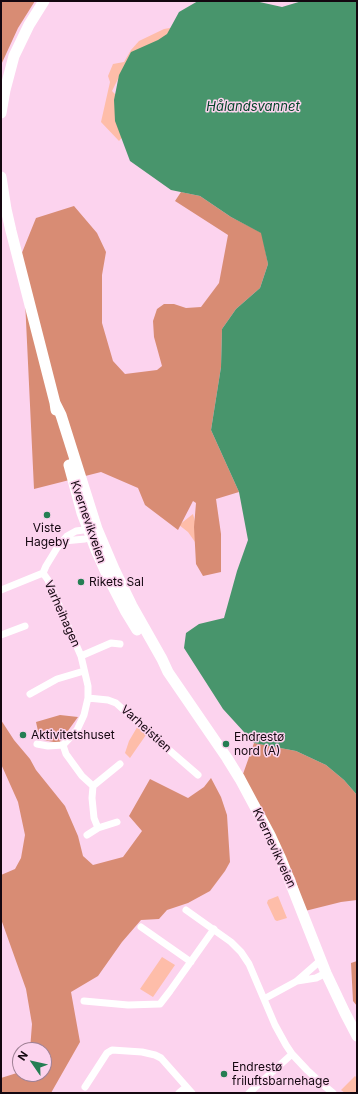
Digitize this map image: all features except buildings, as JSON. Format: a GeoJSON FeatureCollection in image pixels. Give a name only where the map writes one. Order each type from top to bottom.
{"type":"FeatureCollection","features":[{"type":"Feature","properties":{"kind":"main road"},"geometry":{"type":"LineString","coordinates":[[1,112],[14,56],[29,25],[44,1]]}},
{"type":"Feature","properties":{"kind":"main road","name":"Kvernevikveien"},"geometry":{"type":"LineString","coordinates":[[1,177],[11,231],[55,403],[56,416],[72,478],[108,577],[126,612],[159,663],[168,672],[227,758],[270,834],[326,973],[357,1036]]}},
{"type":"Feature","properties":{"kind":"street"},"geometry":{"type":"LineString","coordinates":[[1,590],[43,573],[57,548],[68,536],[76,531],[92,532]]}},
{"type":"Feature","properties":{"kind":"street","name":"Varheihagen"},"geometry":{"type":"LineString","coordinates":[[43,573],[48,580],[81,656],[88,686],[88,698],[84,715],[76,730],[63,745]]}},
{"type":"Feature","properties":{"kind":"street"},"geometry":{"type":"LineString","coordinates":[[1,635],[25,626]]}},
{"type":"Feature","properties":{"kind":"street","name":"Varheihagen"},"geometry":{"type":"LineString","coordinates":[[81,656],[111,643],[120,644]]}},
{"type":"Feature","properties":{"kind":"street"},"geometry":{"type":"LineString","coordinates":[[30,694],[57,679],[84,671]]}},
{"type":"Feature","properties":{"kind":"street","name":"Varheistien"},"geometry":{"type":"LineString","coordinates":[[88,698],[108,700],[116,703],[198,774]]}},
{"type":"Feature","properties":{"kind":"street"},"geometry":{"type":"LineString","coordinates":[[37,744],[48,746],[63,745],[66,754],[82,776],[93,786]]}},
{"type":"Feature","properties":{"kind":"street"},"geometry":{"type":"LineString","coordinates":[[98,828],[94,818],[92,798],[93,786],[120,764]]}},
{"type":"Feature","properties":{"kind":"street"},"geometry":{"type":"LineString","coordinates":[[87,835],[98,828],[117,822]]}},
{"type":"Feature","properties":{"kind":"street"},"geometry":{"type":"LineString","coordinates":[[186,910],[214,929],[242,952],[249,964],[280,1036],[292,1054],[321,1084],[333,1093]]}},
{"type":"Feature","properties":{"kind":"street"},"geometry":{"type":"LineString","coordinates":[[142,927],[191,962]]}},
{"type":"Feature","properties":{"kind":"street"},"geometry":{"type":"LineString","coordinates":[[84,1001],[128,1005],[160,1004],[214,929]]}},
{"type":"Feature","properties":{"kind":"street"},"geometry":{"type":"LineString","coordinates":[[264,999],[297,981],[321,960]]}},
{"type":"Feature","properties":{"kind":"street"},"geometry":{"type":"LineString","coordinates":[[297,981],[316,978],[326,973]]}},
{"type":"Feature","properties":{"kind":"street"},"geometry":{"type":"LineString","coordinates":[[85,1087],[107,1053],[112,1050],[142,1052],[162,1058],[192,1093]]}},
{"type":"Feature","properties":{"kind":"street"},"geometry":{"type":"LineString","coordinates":[[249,1093],[292,1054]]}},
{"type":"Feature","properties":{"kind":"street"},"geometry":{"type":"LineString","coordinates":[[179,1093],[186,1087]]}},
{"type":"Feature","properties":{"kind":"shaded area"},"geometry":{"type":"Polygon","coordinates":[[[1,1],[35,1],[18,28],[1,65],[1,1]]]}},
{"type":"Feature","properties":{"kind":"shaded area"},"geometry":{"type":"Polygon","coordinates":[[[181,26],[119,77],[112,91],[121,100],[128,131],[119,141],[101,122],[110,82],[108,76],[113,64],[124,62],[131,50],[139,41],[164,29],[181,26]]]}},
{"type":"Feature","properties":{"kind":"shaded area"},"geometry":{"type":"Polygon","coordinates":[[[181,192],[200,196],[231,217],[262,233],[268,264],[260,288],[236,309],[222,329],[221,367],[211,430],[239,492],[216,499],[221,534],[221,572],[203,576],[196,564],[194,527],[196,503],[193,501],[178,530],[145,505],[138,488],[101,472],[34,489],[25,300],[17,265],[36,218],[74,206],[97,233],[106,252],[102,275],[102,323],[113,361],[125,374],[157,370],[162,366],[154,337],[153,321],[157,309],[164,304],[174,304],[186,308],[201,307],[219,283],[228,235],[175,201],[181,192]]]}},
{"type":"Feature","properties":{"kind":"shaded area"},"geometry":{"type":"Polygon","coordinates":[[[193,514],[199,536],[195,542],[188,532],[179,525],[193,514]]]}},
{"type":"Feature","properties":{"kind":"shaded area"},"geometry":{"type":"Polygon","coordinates":[[[60,715],[78,717],[59,743],[43,740],[38,731],[36,722],[60,715]]]}},
{"type":"Feature","properties":{"kind":"shaded area"},"geometry":{"type":"Polygon","coordinates":[[[1,720],[14,740],[30,759],[36,770],[65,806],[78,836],[83,856],[93,865],[123,857],[142,831],[129,816],[150,779],[188,798],[204,787],[211,778],[221,797],[227,815],[230,862],[210,891],[188,903],[167,910],[159,919],[141,920],[122,942],[98,976],[71,992],[80,1042],[51,1093],[1,1093],[1,1078],[12,1075],[12,1082],[52,1082],[52,1042],[31,1042],[32,1024],[26,989],[1,919],[1,875],[15,869],[21,858],[25,835],[18,802],[1,764],[1,720]]]}},
{"type":"Feature","properties":{"kind":"shaded area"},"geometry":{"type":"Polygon","coordinates":[[[139,724],[148,732],[130,758],[125,753],[129,741],[139,724]]]}},
{"type":"Feature","properties":{"kind":"shaded area"},"geometry":{"type":"Polygon","coordinates":[[[254,743],[296,751],[326,765],[344,780],[357,795],[357,900],[341,902],[305,911],[295,878],[243,774],[254,743]]]}},
{"type":"Feature","properties":{"kind":"shaded area"},"geometry":{"type":"Polygon","coordinates":[[[278,896],[287,918],[277,921],[275,920],[267,903],[268,900],[278,896]]]}},
{"type":"Feature","properties":{"kind":"shaded area"},"geometry":{"type":"Polygon","coordinates":[[[162,957],[175,965],[153,997],[140,989],[162,957]]]}},
{"type":"Feature","properties":{"kind":"shaded area"},"geometry":{"type":"Polygon","coordinates":[[[357,961],[357,1006],[353,1001],[351,963],[357,961]]]}},
{"type":"Feature","properties":{"kind":"shaded area"},"geometry":{"type":"Polygon","coordinates":[[[355,1076],[357,1078],[357,1093],[345,1093],[341,1090],[355,1076]]]}},
{"type":"Feature","properties":{"kind":"water","name":"Hålandsvannet"},"geometry":{"type":"Polygon","coordinates":[[[198,1],[255,1],[282,7],[302,1],[357,1],[357,795],[344,780],[326,765],[296,751],[254,743],[223,709],[184,648],[186,633],[199,624],[224,618],[237,571],[248,540],[239,492],[211,430],[221,367],[222,329],[236,309],[260,288],[268,264],[261,233],[231,217],[200,196],[171,190],[130,161],[115,121],[114,100],[119,75],[131,52],[158,40],[167,34],[179,12],[198,1]]]}},
{"type":"Feature","properties":{"kind":"place","name":"Viste Hageby"},"geometry":{"type":"Point","coordinates":[47,515]}},
{"type":"Feature","properties":{"kind":"place","name":"Rikets Sal"},"geometry":{"type":"Point","coordinates":[81,582]}},
{"type":"Feature","properties":{"kind":"place","name":"Aktivitetshuset"},"geometry":{"type":"Point","coordinates":[23,735]}},
{"type":"Feature","properties":{"kind":"place","name":"Endrestø nord (A)"},"geometry":{"type":"Point","coordinates":[226,744]}},
{"type":"Feature","properties":{"kind":"place","name":"Endrestø friluftsbarnehage"},"geometry":{"type":"Point","coordinates":[224,1074]}}]}
